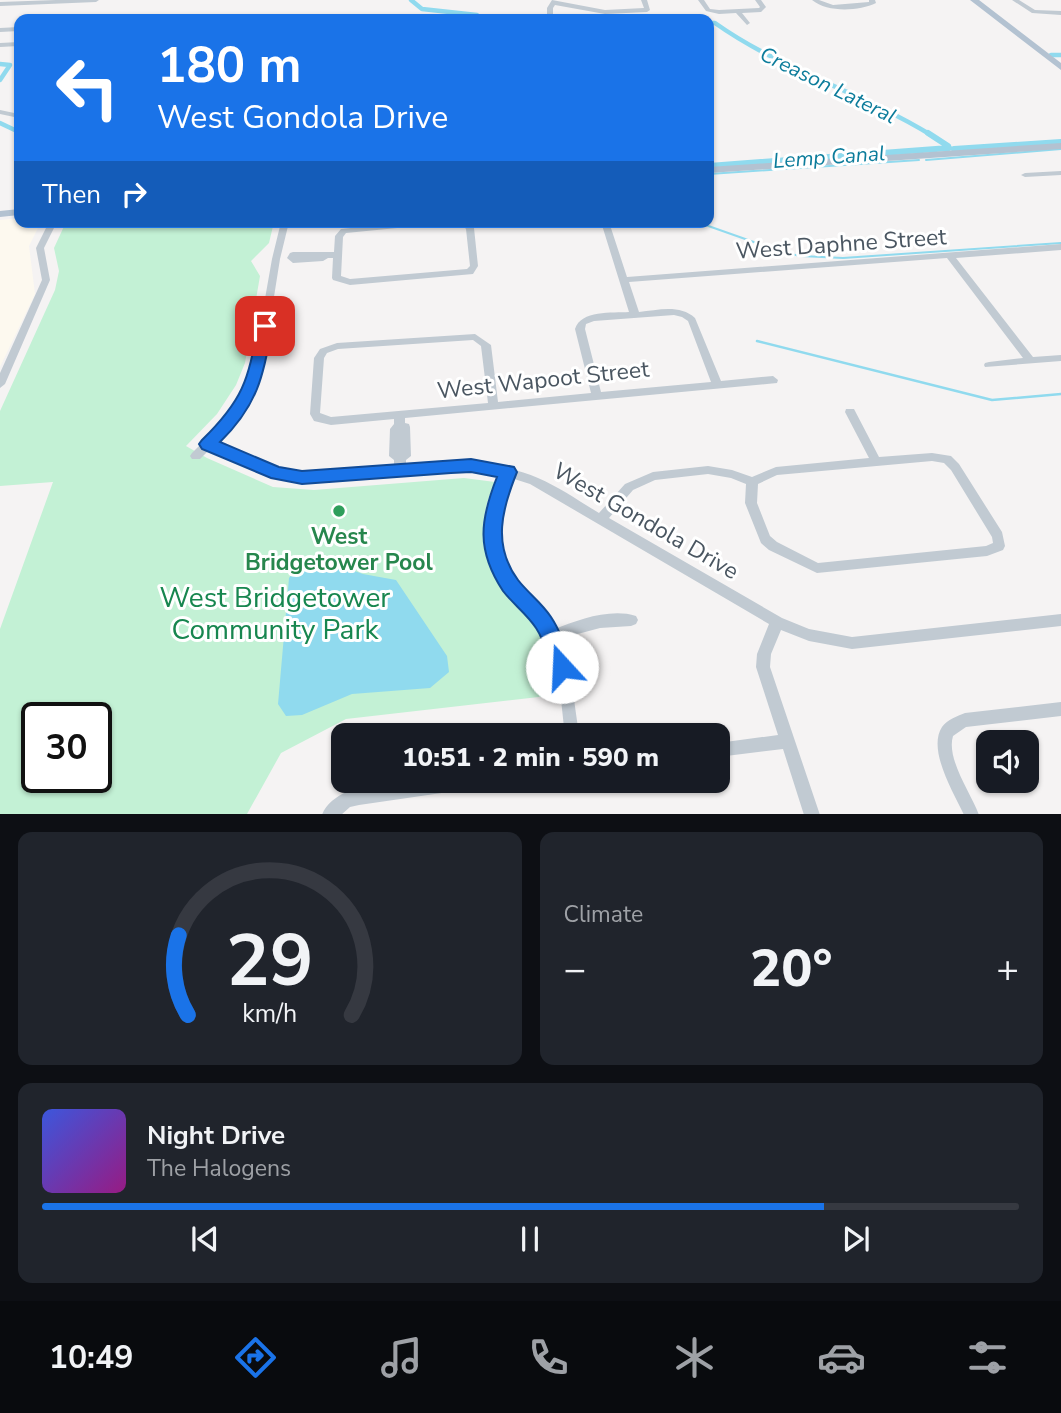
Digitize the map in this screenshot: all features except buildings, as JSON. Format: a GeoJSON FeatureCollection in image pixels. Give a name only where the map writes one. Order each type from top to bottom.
{"type":"FeatureCollection","features":[{"type":"Feature","properties":{"kind":"main road"},"geometry":{"type":"LineString","coordinates":[[974,0],[1061,67]]}},
{"type":"Feature","properties":{"kind":"main road"},"geometry":{"type":"LineString","coordinates":[[714,170],[1061,146]]}},
{"type":"Feature","properties":{"kind":"street"},"geometry":{"type":"LineString","coordinates":[[0,4],[96,0]]}},
{"type":"Feature","properties":{"kind":"street"},"geometry":{"type":"LineString","coordinates":[[554,1],[611,12],[647,10],[644,0]]}},
{"type":"Feature","properties":{"kind":"street"},"geometry":{"type":"LineString","coordinates":[[701,0],[711,11],[762,9],[758,0]]}},
{"type":"Feature","properties":{"kind":"street"},"geometry":{"type":"LineString","coordinates":[[815,0],[824,6],[872,2]]}},
{"type":"Feature","properties":{"kind":"street"},"geometry":{"type":"LineString","coordinates":[[1014,0],[1034,12],[1061,13]]}},
{"type":"Feature","properties":{"kind":"street"},"geometry":{"type":"LineString","coordinates":[[738,11],[747,23]]}},
{"type":"Feature","properties":{"kind":"street"},"geometry":{"type":"LineString","coordinates":[[1026,175],[1060,174]]}},
{"type":"Feature","properties":{"kind":"street"},"geometry":{"type":"LineString","coordinates":[[0,384],[43,292],[46,268],[40,248],[50,228]]}},
{"type":"Feature","properties":{"kind":"street"},"geometry":{"type":"LineString","coordinates":[[196,456],[232,420],[246,400],[257,372],[276,259],[285,228]]}},
{"type":"Feature","properties":{"kind":"street"},"geometry":{"type":"LineString","coordinates":[[375,228],[344,231],[339,236],[335,275],[340,281],[470,272],[474,266],[470,228]]}},
{"type":"Feature","properties":{"kind":"street"},"geometry":{"type":"LineString","coordinates":[[607,228],[635,315]]}},
{"type":"Feature","properties":{"kind":"street","name":"West Daphne Street"},"geometry":{"type":"LineString","coordinates":[[624,280],[1060,249]]}},
{"type":"Feature","properties":{"kind":"street"},"geometry":{"type":"LineString","coordinates":[[276,259],[324,253],[325,256],[337,255]]}},
{"type":"Feature","properties":{"kind":"street"},"geometry":{"type":"LineString","coordinates":[[949,256],[1031,361]]}},
{"type":"Feature","properties":{"kind":"street"},"geometry":{"type":"LineString","coordinates":[[597,396],[580,329],[582,323],[593,318],[674,312],[685,314],[692,320],[717,385]]}},
{"type":"Feature","properties":{"kind":"street","name":"West Wapoot Street"},"geometry":{"type":"LineString","coordinates":[[493,405],[486,345],[481,339],[468,336],[348,345],[323,351],[319,358],[314,410],[318,418],[331,421],[400,421],[493,405],[773,380]]}},
{"type":"Feature","properties":{"kind":"street"},"geometry":{"type":"LineString","coordinates":[[989,365],[1061,358]]}},
{"type":"Feature","properties":{"kind":"street"},"geometry":{"type":"LineString","coordinates":[[849,412],[876,462]]}},
{"type":"Feature","properties":{"kind":"street"},"geometry":{"type":"LineString","coordinates":[[400,421],[395,429],[395,456],[400,464]]}},
{"type":"Feature","properties":{"kind":"street","name":"West Gondola Drive"},"geometry":{"type":"LineString","coordinates":[[207,444],[277,474],[302,478],[400,464],[471,466],[508,472],[534,481],[777,622],[809,635],[852,643],[1061,621]]}},
{"type":"Feature","properties":{"kind":"street"},"geometry":{"type":"LineString","coordinates":[[601,519],[629,487],[653,476],[708,470],[732,474],[752,482],[776,471],[932,457],[947,459],[955,467],[998,536],[999,546],[987,551],[896,561],[826,568],[811,566],[765,539],[751,503],[752,482]]}},
{"type":"Feature","properties":{"kind":"street"},"geometry":{"type":"LineString","coordinates":[[508,472],[494,506],[491,527],[496,561],[511,586],[542,621],[551,636],[562,667],[570,723]]}},
{"type":"Feature","properties":{"kind":"street"},"geometry":{"type":"LineString","coordinates":[[551,636],[586,622],[606,619],[631,620]]}},
{"type":"Feature","properties":{"kind":"street"},"geometry":{"type":"LineString","coordinates":[[777,622],[764,654],[763,667],[812,814]]}},
{"type":"Feature","properties":{"kind":"street"},"geometry":{"type":"LineString","coordinates":[[972,814],[944,752],[944,738],[952,727],[965,720],[1061,709]]}},
{"type":"Feature","properties":{"kind":"street"},"geometry":{"type":"LineString","coordinates":[[730,748],[787,741]]}},
{"type":"Feature","properties":{"kind":"street"},"geometry":{"type":"LineString","coordinates":[[331,812],[346,800],[388,793]]}},
{"type":"Feature","properties":{"kind":"shaded area"},"geometry":{"type":"Polygon","coordinates":[[[14,219],[14,228],[38,228],[29,246],[35,294],[0,367],[0,220],[14,219]]]}},
{"type":"Feature","properties":{"kind":"green space","name":"West Bridgetower Community Park"},"geometry":{"type":"Polygon","coordinates":[[[63,228],[273,228],[269,243],[251,261],[260,276],[245,363],[236,385],[217,414],[186,446],[273,487],[314,490],[464,478],[495,482],[483,525],[490,567],[497,581],[540,635],[549,660],[556,695],[346,719],[331,723],[331,727],[281,753],[247,814],[0,814],[0,629],[53,482],[0,486],[0,411],[55,290],[59,271],[54,248],[63,228]]]}},
{"type":"Feature","properties":{"kind":"water"},"geometry":{"type":"Polygon","coordinates":[[[329,562],[363,574],[396,580],[447,656],[449,672],[430,688],[352,694],[302,715],[286,716],[278,704],[289,578],[298,567],[329,562]]]}},
{"type":"Feature","properties":{"kind":"waterway","name":"Creason Lateral"},"geometry":{"type":"LineString","coordinates":[[411,0],[422,9],[468,14]]}},
{"type":"Feature","properties":{"kind":"waterway","name":"Creason Lateral"},"geometry":{"type":"LineString","coordinates":[[714,23],[794,68],[877,106],[931,135]]}},
{"type":"Feature","properties":{"kind":"waterway","name":"Lemp Canal"},"geometry":{"type":"LineString","coordinates":[[1051,55],[1061,55]]}},
{"type":"Feature","properties":{"kind":"waterway"},"geometry":{"type":"LineString","coordinates":[[0,64],[10,65],[0,80]]}},
{"type":"Feature","properties":{"kind":"waterway"},"geometry":{"type":"LineString","coordinates":[[0,123],[14,130]]}},
{"type":"Feature","properties":{"kind":"waterway","name":"Creason Lateral"},"geometry":{"type":"LineString","coordinates":[[928,133],[948,146]]}},
{"type":"Feature","properties":{"kind":"waterway","name":"Creason Lateral"},"geometry":{"type":"LineString","coordinates":[[954,149],[1061,142]]}},
{"type":"Feature","properties":{"kind":"waterway","name":"Lemp Canal"},"geometry":{"type":"LineString","coordinates":[[714,166],[949,148]]}},
{"type":"Feature","properties":{"kind":"waterway"},"geometry":{"type":"LineString","coordinates":[[926,160],[1061,149]]}},
{"type":"Feature","properties":{"kind":"waterway"},"geometry":{"type":"LineString","coordinates":[[714,174],[919,160]]}},
{"type":"Feature","properties":{"kind":"waterway"},"geometry":{"type":"LineString","coordinates":[[714,228],[785,253],[843,258],[1061,243]]}},
{"type":"Feature","properties":{"kind":"waterway"},"geometry":{"type":"LineString","coordinates":[[757,341],[992,400],[1061,394]]}},
{"type":"Feature","properties":{"kind":"place","name":"West Bridgetower Pool"},"geometry":{"type":"Point","coordinates":[339,511]}},
{"type":"Feature","properties":{"kind":"route"},"geometry":{"type":"LineString","coordinates":[[265,326],[257,372],[246,400],[232,420],[207,444],[277,474],[302,478],[451,466],[508,472],[494,506],[491,527],[496,561],[511,586],[542,621],[551,636],[562,667]]}}]}
